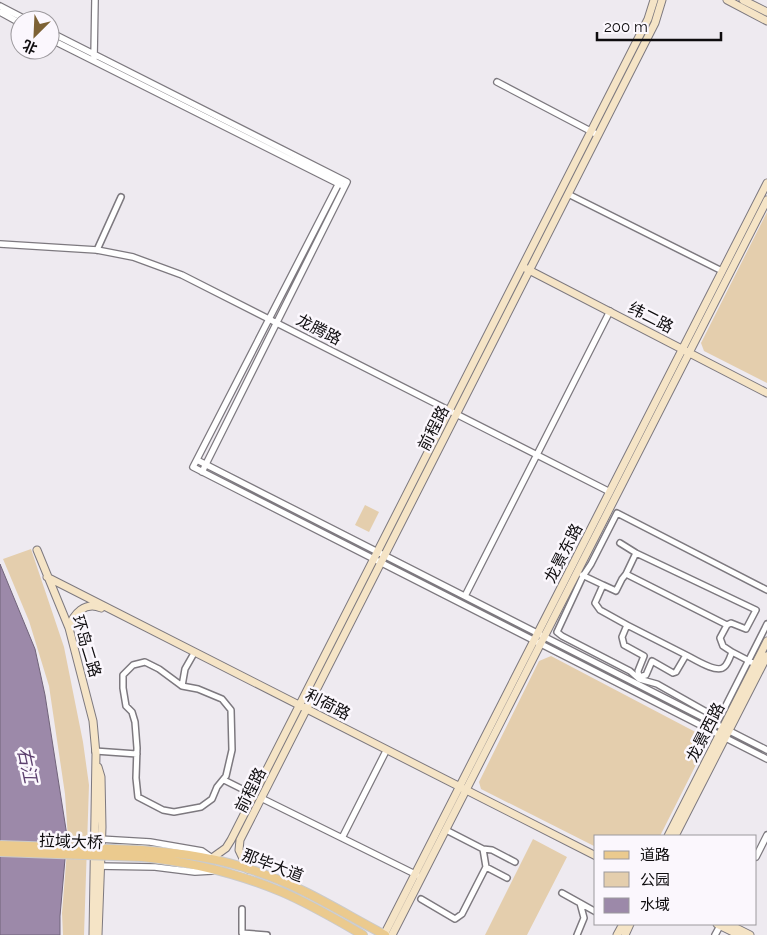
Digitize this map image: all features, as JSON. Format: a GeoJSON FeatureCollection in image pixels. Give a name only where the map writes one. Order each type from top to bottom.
{"type":"FeatureCollection","features":[{"type":"Feature","properties":{"kind":"main road","name":"前程路"},"geometry":{"type":"LineString","coordinates":[[248,869],[239,850],[240,840],[258,797],[594,133],[648,19],[654,0]]}},
{"type":"Feature","properties":{"kind":"main road","name":"前程路"},"geometry":{"type":"LineString","coordinates":[[526,268],[568,194],[594,133],[655,23],[662,0]]}},
{"type":"Feature","properties":{"kind":"main road"},"geometry":{"type":"LineString","coordinates":[[727,0],[767,21]]}},
{"type":"Feature","properties":{"kind":"main road"},"geometry":{"type":"LineString","coordinates":[[743,0],[767,12]]}},
{"type":"Feature","properties":{"kind":"main road","name":"龙景东路"},"geometry":{"type":"LineString","coordinates":[[392,935],[418,876],[537,642],[580,574],[722,271],[767,183]]}},
{"type":"Feature","properties":{"kind":"main road","name":"龙景东路"},"geometry":{"type":"LineString","coordinates":[[541,635],[610,492],[767,200]]}},
{"type":"Feature","properties":{"kind":"main road","name":"纬二路"},"geometry":{"type":"LineString","coordinates":[[526,268],[767,393]]}},
{"type":"Feature","properties":{"kind":"main road","name":"环岛二路"},"geometry":{"type":"LineString","coordinates":[[37,550],[69,628],[93,721],[96,753],[98,839],[93,935]]}},
{"type":"Feature","properties":{"kind":"main road","name":"利荷路"},"geometry":{"type":"LineString","coordinates":[[48,577],[385,754],[462,790],[594,861]]}},
{"type":"Feature","properties":{"kind":"main road","name":"利荷路"},"geometry":{"type":"LineString","coordinates":[[69,628],[76,613],[93,605],[99,606],[594,855]]}},
{"type":"Feature","properties":{"kind":"main road","name":"龙景西路"},"geometry":{"type":"LineString","coordinates":[[726,729],[767,641]]}},
{"type":"Feature","properties":{"kind":"main road","name":"龙景西路"},"geometry":{"type":"LineString","coordinates":[[669,835],[767,656]]}},
{"type":"Feature","properties":{"kind":"main road","name":"龙景西路"},"geometry":{"type":"LineString","coordinates":[[675,835],[722,736]]}},
{"type":"Feature","properties":{"kind":"main road","name":"龙景东路"},"geometry":{"type":"LineString","coordinates":[[384,935],[446,830],[462,790]]}},
{"type":"Feature","properties":{"kind":"main road","name":"前程路"},"geometry":{"type":"LineString","coordinates":[[212,858],[226,848],[258,797]]}},
{"type":"Feature","properties":{"kind":"main road","name":"拉域大桥"},"geometry":{"type":"LineString","coordinates":[[0,845],[141,853]]}},
{"type":"Feature","properties":{"kind":"main road","name":"拉域大桥"},"geometry":{"type":"LineString","coordinates":[[0,852],[141,853]]}},
{"type":"Feature","properties":{"kind":"main road","name":"那毕大道"},"geometry":{"type":"LineString","coordinates":[[141,853],[212,858],[248,869],[300,890],[384,935]]}},
{"type":"Feature","properties":{"kind":"main road","name":"那毕大道"},"geometry":{"type":"LineString","coordinates":[[141,853],[220,870],[284,892],[363,935]]}},
{"type":"Feature","properties":{"kind":"main road","name":"环岛二路"},"geometry":{"type":"LineString","coordinates":[[97,866],[98,935]]}},
{"type":"Feature","properties":{"kind":"main road"},"geometry":{"type":"LineString","coordinates":[[724,925],[739,935]]}},
{"type":"Feature","properties":{"kind":"main road"},"geometry":{"type":"LineString","coordinates":[[725,925],[750,935]]}},
{"type":"Feature","properties":{"kind":"street"},"geometry":{"type":"LineString","coordinates":[[94,59],[95,0]]}},
{"type":"Feature","properties":{"kind":"street"},"geometry":{"type":"LineString","coordinates":[[60,38],[94,59]]}},
{"type":"Feature","properties":{"kind":"street"},"geometry":{"type":"LineString","coordinates":[[60,44],[346,185],[202,472]]}},
{"type":"Feature","properties":{"kind":"street"},"geometry":{"type":"LineString","coordinates":[[497,82],[594,133]]}},
{"type":"Feature","properties":{"kind":"street"},"geometry":{"type":"LineString","coordinates":[[340,181],[193,467],[767,759]]}},
{"type":"Feature","properties":{"kind":"street"},"geometry":{"type":"LineString","coordinates":[[568,194],[722,271]]}},
{"type":"Feature","properties":{"kind":"street"},"geometry":{"type":"LineString","coordinates":[[98,250],[122,197]]}},
{"type":"Feature","properties":{"kind":"street","name":"龙腾路"},"geometry":{"type":"LineString","coordinates":[[0,244],[98,250],[133,257],[182,275],[610,492]]}},
{"type":"Feature","properties":{"kind":"street"},"geometry":{"type":"LineString","coordinates":[[464,596],[610,311]]}},
{"type":"Feature","properties":{"kind":"street"},"geometry":{"type":"LineString","coordinates":[[197,460],[541,635],[638,680],[767,750]]}},
{"type":"Feature","properties":{"kind":"street"},"geometry":{"type":"LineString","coordinates":[[767,590],[617,513],[592,564],[580,574],[557,632],[630,671],[638,680],[657,684],[719,719],[767,624]]}},
{"type":"Feature","properties":{"kind":"street"},"geometry":{"type":"LineString","coordinates":[[620,543],[636,553],[756,610],[746,629],[731,623],[727,625],[626,574]]}},
{"type":"Feature","properties":{"kind":"street"},"geometry":{"type":"LineString","coordinates":[[580,574],[616,591],[636,553]]}},
{"type":"Feature","properties":{"kind":"street"},"geometry":{"type":"LineString","coordinates":[[603,584],[596,600],[597,607],[627,625],[714,669],[720,670],[724,667],[732,652]]}},
{"type":"Feature","properties":{"kind":"street"},"geometry":{"type":"LineString","coordinates":[[627,625],[622,637],[624,645],[644,656],[638,671],[638,680]]}},
{"type":"Feature","properties":{"kind":"street"},"geometry":{"type":"LineString","coordinates":[[727,625],[720,638],[723,646],[755,664]]}},
{"type":"Feature","properties":{"kind":"street"},"geometry":{"type":"LineString","coordinates":[[182,686],[185,670],[194,655]]}},
{"type":"Feature","properties":{"kind":"street"},"geometry":{"type":"LineString","coordinates":[[638,680],[646,675],[652,661],[673,673],[676,672],[686,655]]}},
{"type":"Feature","properties":{"kind":"street"},"geometry":{"type":"LineString","coordinates":[[145,662],[159,669],[182,686],[198,689],[222,699],[232,710],[232,750],[224,780],[217,786],[212,799],[201,807],[174,812],[163,810],[138,797],[136,722],[132,712],[126,706],[123,675],[134,665],[145,662]]}},
{"type":"Feature","properties":{"kind":"street"},"geometry":{"type":"LineString","coordinates":[[96,753],[137,754]]}},
{"type":"Feature","properties":{"kind":"street"},"geometry":{"type":"LineString","coordinates":[[342,838],[385,754]]}},
{"type":"Feature","properties":{"kind":"street"},"geometry":{"type":"LineString","coordinates":[[224,780],[418,876]]}},
{"type":"Feature","properties":{"kind":"street"},"geometry":{"type":"LineString","coordinates":[[446,830],[483,849],[492,850],[515,862]]}},
{"type":"Feature","properties":{"kind":"street"},"geometry":{"type":"LineString","coordinates":[[757,854],[767,835]]}},
{"type":"Feature","properties":{"kind":"street"},"geometry":{"type":"LineString","coordinates":[[98,839],[150,842],[202,851],[212,858]]}},
{"type":"Feature","properties":{"kind":"street"},"geometry":{"type":"LineString","coordinates":[[421,900],[455,918],[462,914],[486,867],[483,849]]}},
{"type":"Feature","properties":{"kind":"street"},"geometry":{"type":"LineString","coordinates":[[97,866],[155,867],[195,872],[220,870]]}},
{"type":"Feature","properties":{"kind":"street"},"geometry":{"type":"LineString","coordinates":[[486,867],[507,878]]}},
{"type":"Feature","properties":{"kind":"street"},"geometry":{"type":"LineString","coordinates":[[562,893],[594,911]]}},
{"type":"Feature","properties":{"kind":"street"},"geometry":{"type":"LineString","coordinates":[[577,935],[584,918],[580,904]]}},
{"type":"Feature","properties":{"kind":"street"},"geometry":{"type":"LineString","coordinates":[[242,909],[242,933],[267,935]]}},
{"type":"Feature","properties":{"kind":"green space"},"geometry":{"type":"Polygon","coordinates":[[[767,212],[767,383],[704,351],[701,343],[767,212]]]}},
{"type":"Feature","properties":{"kind":"green space"},"geometry":{"type":"Polygon","coordinates":[[[365,505],[379,512],[369,532],[355,525],[365,505]]]}},
{"type":"Feature","properties":{"kind":"green space"},"geometry":{"type":"Polygon","coordinates":[[[31,549],[64,647],[83,742],[89,785],[84,935],[63,935],[62,913],[68,839],[65,794],[49,686],[29,621],[3,559],[31,549]]]}},
{"type":"Feature","properties":{"kind":"green space"},"geometry":{"type":"Polygon","coordinates":[[[551,656],[705,737],[706,745],[661,835],[594,835],[594,846],[481,789],[479,782],[539,661],[551,656]]]}},
{"type":"Feature","properties":{"kind":"green space"},"geometry":{"type":"Polygon","coordinates":[[[533,839],[567,857],[527,935],[485,935],[533,839]]]}},
{"type":"Feature","properties":{"kind":"water","name":"右江"},"geometry":{"type":"Polygon","coordinates":[[[0,564],[35,649],[45,695],[67,836],[60,935],[0,935],[0,564]]]}}]}
